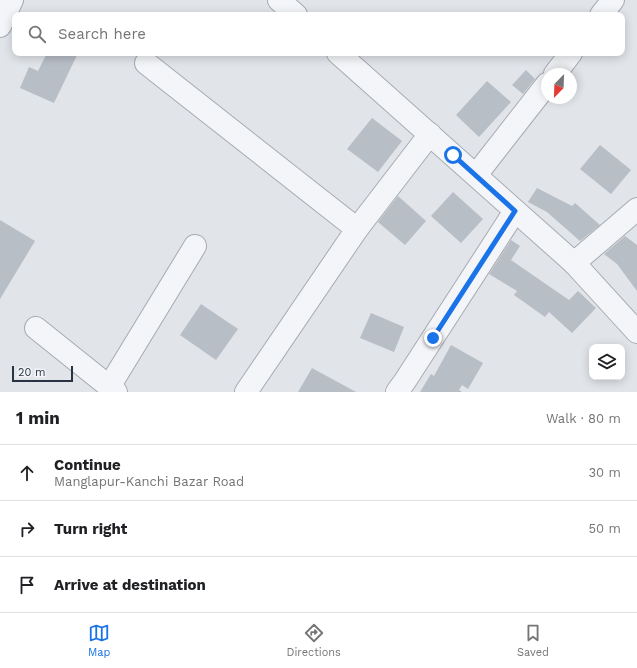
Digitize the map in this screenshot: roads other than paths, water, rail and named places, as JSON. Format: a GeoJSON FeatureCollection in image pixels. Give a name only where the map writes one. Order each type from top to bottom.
{"type":"FeatureCollection","features":[{"type":"Feature","properties":{"kind":"street"},"geometry":{"type":"LineString","coordinates":[[0,26],[12,0]]}},
{"type":"Feature","properties":{"kind":"street"},"geometry":{"type":"LineString","coordinates":[[279,0],[293,12]]}},
{"type":"Feature","properties":{"kind":"street"},"geometry":{"type":"LineString","coordinates":[[603,12],[612,0]]}},
{"type":"Feature","properties":{"kind":"street"},"geometry":{"type":"LineString","coordinates":[[341,56],[574,263],[637,332]]}},
{"type":"Feature","properties":{"kind":"street"},"geometry":{"type":"LineString","coordinates":[[560,68],[569,56]]}},
{"type":"Feature","properties":{"kind":"street"},"geometry":{"type":"LineString","coordinates":[[146,62],[357,229]]}},
{"type":"Feature","properties":{"kind":"street"},"geometry":{"type":"LineString","coordinates":[[476,175],[541,92]]}},
{"type":"Feature","properties":{"kind":"street"},"geometry":{"type":"LineString","coordinates":[[246,392],[357,229],[430,134]]}},
{"type":"Feature","properties":{"kind":"street"},"geometry":{"type":"LineString","coordinates":[[574,263],[637,209]]}},
{"type":"Feature","properties":{"kind":"street"},"geometry":{"type":"LineString","coordinates":[[396,392],[405,381],[515,211]]}},
{"type":"Feature","properties":{"kind":"street"},"geometry":{"type":"LineString","coordinates":[[36,328],[112,389],[195,246]]}}]}
